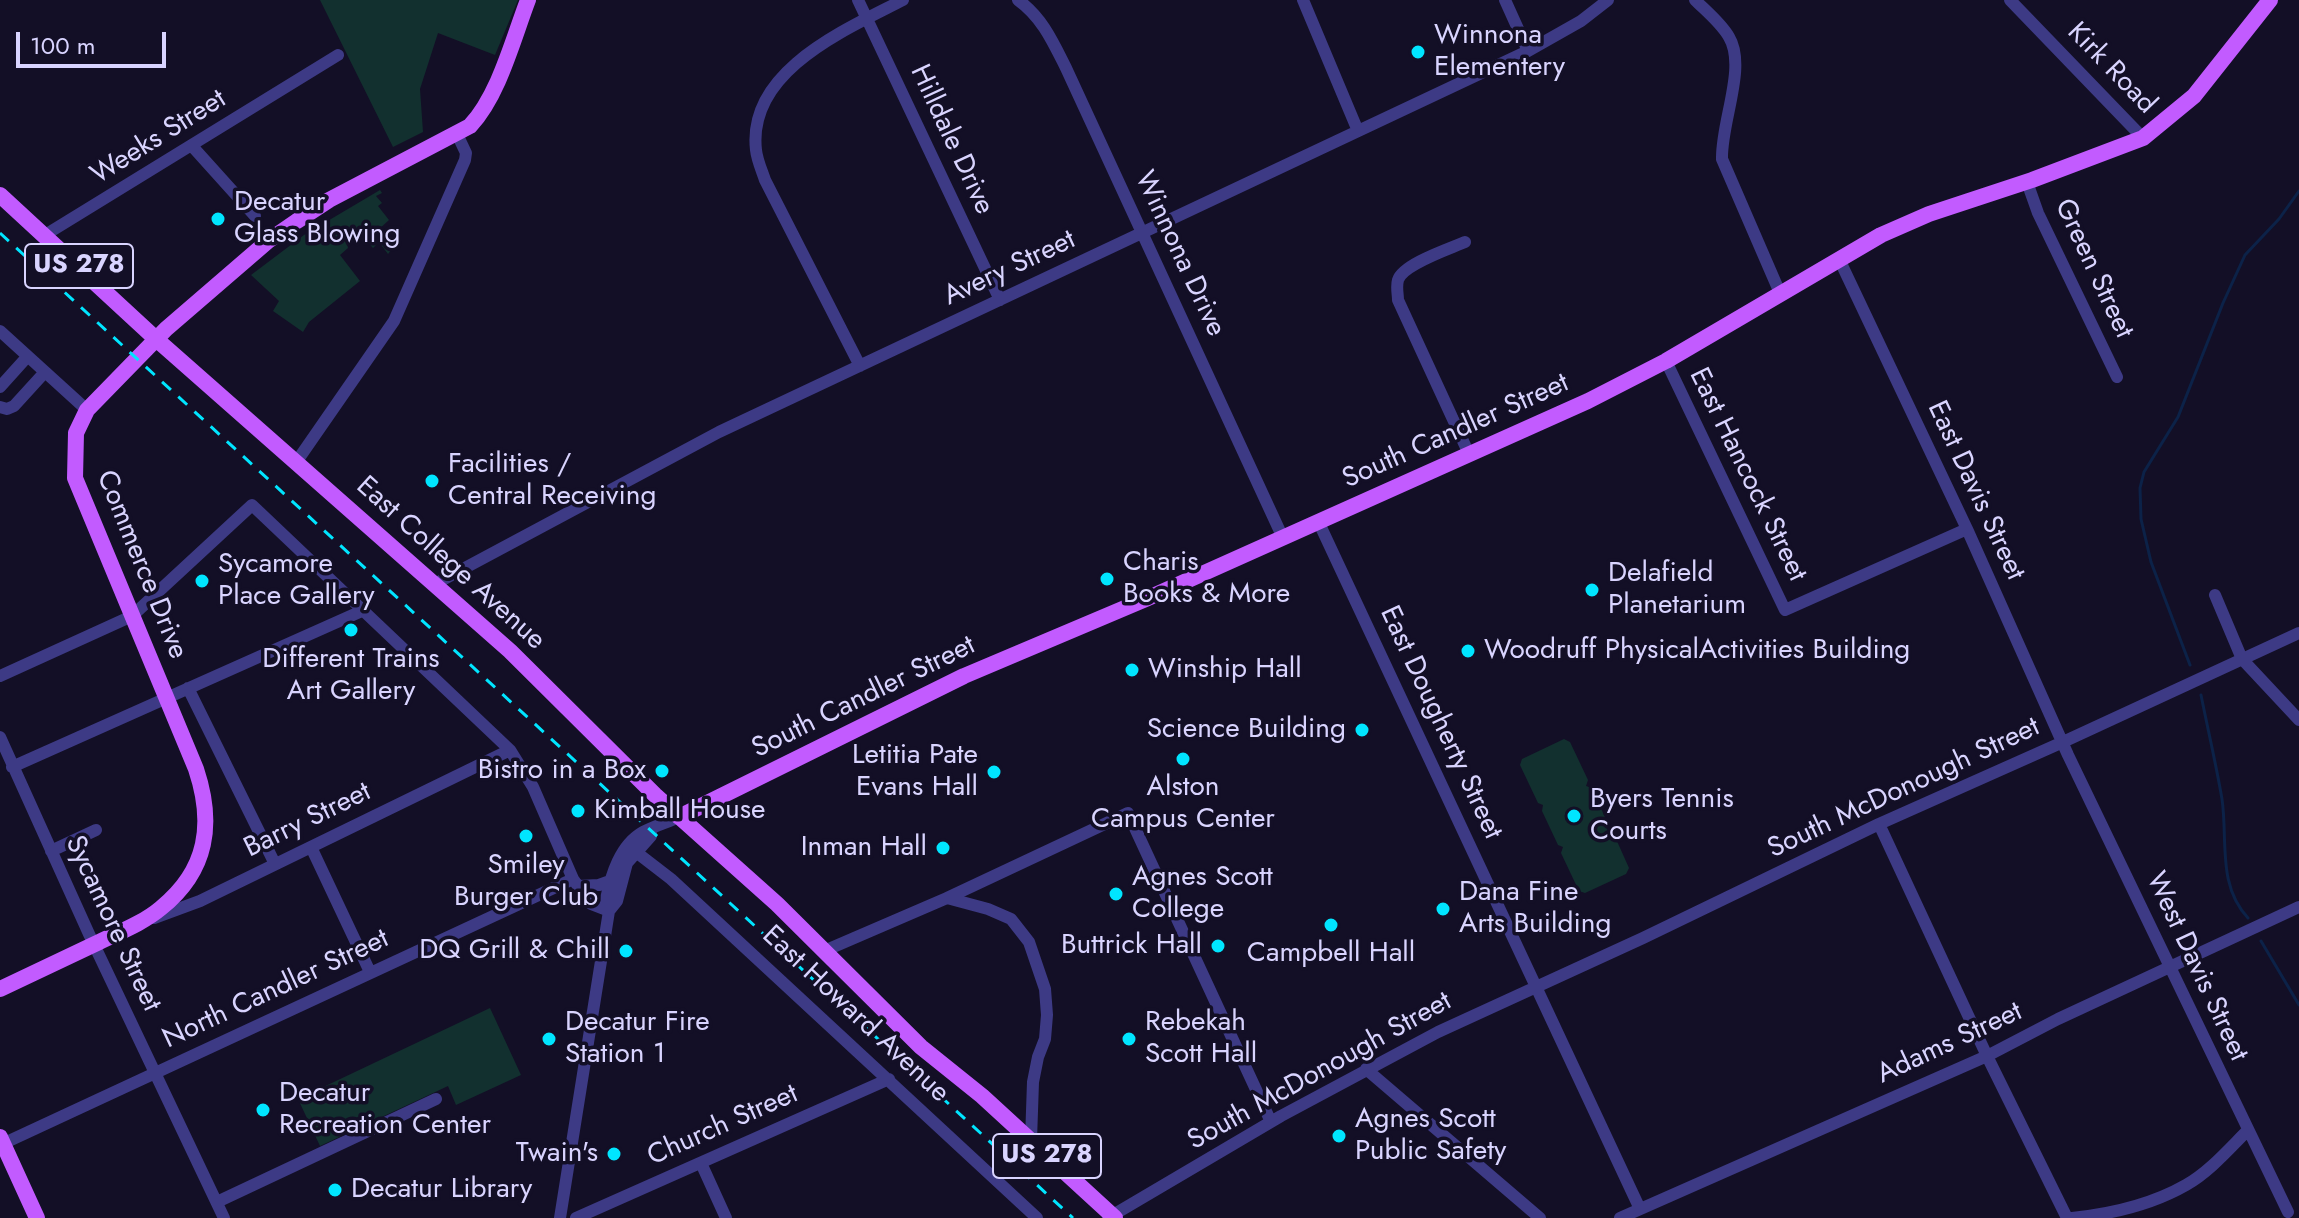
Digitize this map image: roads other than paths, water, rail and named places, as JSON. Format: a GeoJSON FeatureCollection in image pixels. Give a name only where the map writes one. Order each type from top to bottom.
{"type":"FeatureCollection","features":[{"type":"Feature","properties":{"kind":"main road","name":"Commerce Drive"},"geometry":{"type":"LineString","coordinates":[[0,989],[160,909],[177,893],[194,869],[204,842],[207,814],[202,788],[75,478],[76,433],[87,410],[156,339],[268,241],[329,200],[470,126],[481,114],[528,0]]}},
{"type":"Feature","properties":{"kind":"main road","name":"South Candler Street"},"geometry":{"type":"LineString","coordinates":[[679,817],[964,676],[1319,523],[1588,401],[1666,361],[1881,235],[1917,219],[2143,138],[2194,96],[2270,0]]}},
{"type":"Feature","properties":{"kind":"main road","name":"East College Avenue"},"geometry":{"type":"LineString","coordinates":[[0,195],[156,339],[510,651],[679,817],[777,904],[856,981],[933,1044],[982,1096],[1112,1217]]}},
{"type":"Feature","properties":{"kind":"main road"},"geometry":{"type":"LineString","coordinates":[[1,1142],[37,1218]]}},
{"type":"Feature","properties":{"kind":"street","name":"Hilldale Drive"},"geometry":{"type":"LineString","coordinates":[[858,0],[1000,300]]}},
{"type":"Feature","properties":{"kind":"street"},"geometry":{"type":"LineString","coordinates":[[860,366],[765,180],[756,151],[758,116],[773,85],[794,64],[867,18],[903,0]]}},
{"type":"Feature","properties":{"kind":"street","name":"Winnona Drive"},"geometry":{"type":"LineString","coordinates":[[1018,0],[1033,11],[1049,34],[1283,538]]}},
{"type":"Feature","properties":{"kind":"street"},"geometry":{"type":"LineString","coordinates":[[1303,0],[1358,131]]}},
{"type":"Feature","properties":{"kind":"street"},"geometry":{"type":"LineString","coordinates":[[1505,0],[1528,51]]}},
{"type":"Feature","properties":{"kind":"street","name":"Avery Street"},"geometry":{"type":"LineString","coordinates":[[433,585],[719,432],[1528,51],[1581,21],[1608,0]]}},
{"type":"Feature","properties":{"kind":"street"},"geometry":{"type":"LineString","coordinates":[[1695,0],[1722,27],[1734,48],[1735,77],[1721,138],[1722,159],[1780,293]]}},
{"type":"Feature","properties":{"kind":"street","name":"Kirk Road"},"geometry":{"type":"LineString","coordinates":[[2010,0],[2143,138]]}},
{"type":"Feature","properties":{"kind":"street","name":"Weeks Street"},"geometry":{"type":"LineString","coordinates":[[45,235],[338,55]]}},
{"type":"Feature","properties":{"kind":"street"},"geometry":{"type":"LineString","coordinates":[[297,461],[375,351],[401,308],[465,160],[466,153],[457,134]]}},
{"type":"Feature","properties":{"kind":"street"},"geometry":{"type":"LineString","coordinates":[[192,146],[255,216]]}},
{"type":"Feature","properties":{"kind":"street","name":"Green Street"},"geometry":{"type":"LineString","coordinates":[[2027,182],[2038,213],[2117,377]]}},
{"type":"Feature","properties":{"kind":"street"},"geometry":{"type":"LineString","coordinates":[[1465,242],[1409,267],[1398,278],[1397,289],[1398,300],[1469,454]]}},
{"type":"Feature","properties":{"kind":"street","name":"East Davis Street"},"geometry":{"type":"LineString","coordinates":[[1840,261],[1967,529],[2063,742]]}},
{"type":"Feature","properties":{"kind":"street"},"geometry":{"type":"LineString","coordinates":[[0,331],[87,410]]}},
{"type":"Feature","properties":{"kind":"street"},"geometry":{"type":"LineString","coordinates":[[0,387],[27,357]]}},
{"type":"Feature","properties":{"kind":"street","name":"East Hancock Street"},"geometry":{"type":"LineString","coordinates":[[1666,361],[1785,610],[1967,529]]}},
{"type":"Feature","properties":{"kind":"street"},"geometry":{"type":"LineString","coordinates":[[0,407],[7,409],[14,406],[45,372]]}},
{"type":"Feature","properties":{"kind":"street"},"geometry":{"type":"LineString","coordinates":[[0,676],[132,616],[252,505],[510,750],[533,787],[575,882],[591,904],[610,908]]}},
{"type":"Feature","properties":{"kind":"street","name":"East Dougherty Street"},"geometry":{"type":"LineString","coordinates":[[1319,523],[1640,1209]]}},
{"type":"Feature","properties":{"kind":"street"},"geometry":{"type":"LineString","coordinates":[[2215,595],[2242,659],[2299,720]]}},
{"type":"Feature","properties":{"kind":"street"},"geometry":{"type":"LineString","coordinates":[[12,767],[364,610]]}},
{"type":"Feature","properties":{"kind":"street","name":"South McDonough Street"},"geometry":{"type":"LineString","coordinates":[[1112,1217],[1271,1122],[1438,1032],[1879,824],[2299,633]]}},
{"type":"Feature","properties":{"kind":"street"},"geometry":{"type":"LineString","coordinates":[[188,688],[275,864]]}},
{"type":"Feature","properties":{"kind":"street","name":"Sycamore Street"},"geometry":{"type":"LineString","coordinates":[[0,737],[224,1218]]}},
{"type":"Feature","properties":{"kind":"street","name":"West Davis Street"},"geometry":{"type":"LineString","coordinates":[[2063,742],[2288,1212]]}},
{"type":"Feature","properties":{"kind":"street","name":"Barry Street"},"geometry":{"type":"LineString","coordinates":[[125,929],[200,901],[510,750]]}},
{"type":"Feature","properties":{"kind":"street"},"geometry":{"type":"LineString","coordinates":[[824,951],[947,898],[1128,813],[1271,1122]]}},
{"type":"Feature","properties":{"kind":"street","name":"South Candler Street"},"geometry":{"type":"LineString","coordinates":[[610,881],[618,859],[631,842],[645,830],[679,817]]}},
{"type":"Feature","properties":{"kind":"street"},"geometry":{"type":"LineString","coordinates":[[1879,824],[1987,1056],[2069,1218],[2109,1214],[2187,1185],[2247,1131]]}},
{"type":"Feature","properties":{"kind":"street"},"geometry":{"type":"LineString","coordinates":[[51,851],[96,830]]}},
{"type":"Feature","properties":{"kind":"street"},"geometry":{"type":"LineString","coordinates":[[610,908],[617,901],[627,863],[651,836],[651,830]]}},
{"type":"Feature","properties":{"kind":"street"},"geometry":{"type":"LineString","coordinates":[[311,847],[370,972]]}},
{"type":"Feature","properties":{"kind":"street","name":"East Howard Avenue"},"geometry":{"type":"LineString","coordinates":[[636,852],[671,879],[1037,1218]]}},
{"type":"Feature","properties":{"kind":"street"},"geometry":{"type":"LineString","coordinates":[[560,1218],[610,908],[606,899],[610,881]]}},
{"type":"Feature","properties":{"kind":"street","name":"North Candler Street"},"geometry":{"type":"LineString","coordinates":[[1,1142],[370,972],[575,882],[610,881]]}},
{"type":"Feature","properties":{"kind":"street"},"geometry":{"type":"LineString","coordinates":[[947,898],[1011,919],[1020,928],[1037,960],[1045,989],[1047,1015],[1045,1039],[1033,1082],[1031,1140]]}},
{"type":"Feature","properties":{"kind":"street","name":"Adams Street"},"geometry":{"type":"LineString","coordinates":[[1620,1218],[1987,1056],[2065,1016],[2299,907]]}},
{"type":"Feature","properties":{"kind":"street"},"geometry":{"type":"LineString","coordinates":[[1366,1069],[1540,1218]]}},
{"type":"Feature","properties":{"kind":"street","name":"Church Street"},"geometry":{"type":"LineString","coordinates":[[576,1218],[889,1079]]}},
{"type":"Feature","properties":{"kind":"street"},"geometry":{"type":"LineString","coordinates":[[217,1202],[436,1099]]}},
{"type":"Feature","properties":{"kind":"street"},"geometry":{"type":"LineString","coordinates":[[701,1163],[726,1218]]}},
{"type":"Feature","properties":{"kind":"waterway"},"geometry":{"type":"LineString","coordinates":[[2190,665],[2151,562],[2141,519],[2140,488],[2144,472],[2178,417],[2245,255],[2279,219],[2299,191]]}},
{"type":"Feature","properties":{"kind":"waterway"},"geometry":{"type":"LineString","coordinates":[[2201,695],[2222,799],[2228,877],[2238,905],[2248,918]]}},
{"type":"Feature","properties":{"kind":"waterway"},"geometry":{"type":"LineString","coordinates":[[2261,941],[2299,1005]]}},
{"type":"Feature","properties":{"kind":"railway"},"geometry":{"type":"LineString","coordinates":[[0,233],[1073,1218]]}},
{"type":"Feature","properties":{"kind":"place","name":"Winnona Elementery"},"geometry":{"type":"Point","coordinates":[1418,52]}},
{"type":"Feature","properties":{"kind":"place","name":"Decatur Glass Blowing"},"geometry":{"type":"Point","coordinates":[218,219]}},
{"type":"Feature","properties":{"kind":"place","name":"Facilities / Central Receiving"},"geometry":{"type":"Point","coordinates":[432,481]}},
{"type":"Feature","properties":{"kind":"place","name":"Charis Books & More"},"geometry":{"type":"Point","coordinates":[1107,579]}},
{"type":"Feature","properties":{"kind":"place","name":"Sycamore Place Gallery"},"geometry":{"type":"Point","coordinates":[202,581]}},
{"type":"Feature","properties":{"kind":"place","name":"Delafield Planetarium"},"geometry":{"type":"Point","coordinates":[1592,590]}},
{"type":"Feature","properties":{"kind":"place","name":"Different Trains Art Gallery"},"geometry":{"type":"Point","coordinates":[351,630]}},
{"type":"Feature","properties":{"kind":"place","name":"Woodruff PhysicalActivities Building"},"geometry":{"type":"Point","coordinates":[1468,651]}},
{"type":"Feature","properties":{"kind":"place","name":"Winship Hall"},"geometry":{"type":"Point","coordinates":[1132,670]}},
{"type":"Feature","properties":{"kind":"place","name":"Science Building"},"geometry":{"type":"Point","coordinates":[1362,730]}},
{"type":"Feature","properties":{"kind":"place","name":"Alston Campus Center"},"geometry":{"type":"Point","coordinates":[1183,759]}},
{"type":"Feature","properties":{"kind":"place","name":"Bistro in a Box"},"geometry":{"type":"Point","coordinates":[662,771]}},
{"type":"Feature","properties":{"kind":"place","name":"Letitia Pate Evans Hall"},"geometry":{"type":"Point","coordinates":[994,772]}},
{"type":"Feature","properties":{"kind":"place","name":"Kimball House"},"geometry":{"type":"Point","coordinates":[578,811]}},
{"type":"Feature","properties":{"kind":"place","name":"Byers Tennis Courts"},"geometry":{"type":"Point","coordinates":[1574,816]}},
{"type":"Feature","properties":{"kind":"place","name":"Smiley Burger Club"},"geometry":{"type":"Point","coordinates":[526,836]}},
{"type":"Feature","properties":{"kind":"place","name":"Inman Hall"},"geometry":{"type":"Point","coordinates":[943,848]}},
{"type":"Feature","properties":{"kind":"place","name":"Agnes Scott College"},"geometry":{"type":"Point","coordinates":[1116,894]}},
{"type":"Feature","properties":{"kind":"place","name":"Dana Fine Arts Building"},"geometry":{"type":"Point","coordinates":[1443,909]}},
{"type":"Feature","properties":{"kind":"place","name":"Campbell Hall"},"geometry":{"type":"Point","coordinates":[1331,925]}},
{"type":"Feature","properties":{"kind":"place","name":"Buttrick Hall"},"geometry":{"type":"Point","coordinates":[1218,946]}},
{"type":"Feature","properties":{"kind":"place","name":"DQ Grill & Chill"},"geometry":{"type":"Point","coordinates":[626,951]}},
{"type":"Feature","properties":{"kind":"place","name":"Decatur Fire Station 1"},"geometry":{"type":"Point","coordinates":[549,1039]}},
{"type":"Feature","properties":{"kind":"place","name":"Rebekah Scott Hall"},"geometry":{"type":"Point","coordinates":[1129,1039]}},
{"type":"Feature","properties":{"kind":"place","name":"Decatur Recreation Center"},"geometry":{"type":"Point","coordinates":[263,1110]}},
{"type":"Feature","properties":{"kind":"place","name":"Agnes Scott Public Safety"},"geometry":{"type":"Point","coordinates":[1339,1136]}},
{"type":"Feature","properties":{"kind":"place","name":"Twain's"},"geometry":{"type":"Point","coordinates":[614,1154]}},
{"type":"Feature","properties":{"kind":"place","name":"Decatur Library"},"geometry":{"type":"Point","coordinates":[335,1190]}}]}
